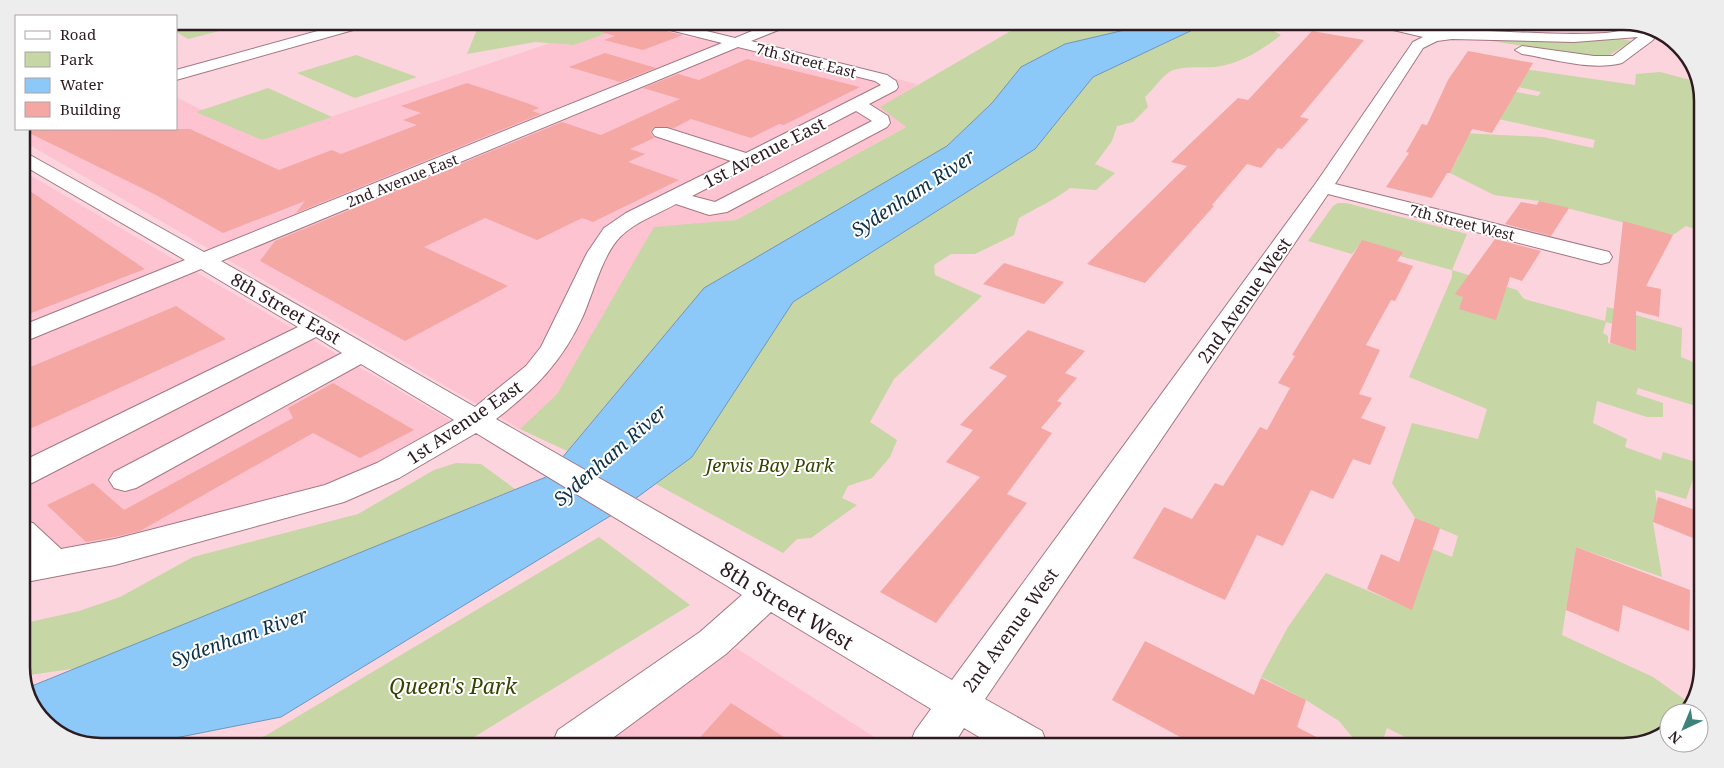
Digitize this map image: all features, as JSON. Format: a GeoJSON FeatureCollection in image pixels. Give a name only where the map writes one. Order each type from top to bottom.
{"type":"FeatureCollection","features":[{"type":"Feature","properties":{"kind":"street"},"geometry":{"type":"LineString","coordinates":[[178,74],[337,30]]}},
{"type":"Feature","properties":{"kind":"street","name":"7th Street East"},"geometry":{"type":"LineString","coordinates":[[685,30],[881,78],[890,84],[890,87]]}},
{"type":"Feature","properties":{"kind":"street","name":"2nd Avenue East"},"geometry":{"type":"LineString","coordinates":[[30,331],[766,30]]}},
{"type":"Feature","properties":{"kind":"street"},"geometry":{"type":"LineString","coordinates":[[1414,30],[1578,59],[1607,61],[1618,60],[1649,35]]}},
{"type":"Feature","properties":{"kind":"street","name":"2nd Avenue West"},"geometry":{"type":"LineString","coordinates":[[934,738],[1323,188],[1418,45],[1431,38],[1444,36],[1582,37],[1638,31]]}},
{"type":"Feature","properties":{"kind":"street","name":"1st Avenue East"},"geometry":{"type":"LineString","coordinates":[[30,568],[115,552],[357,486],[398,466],[475,420],[527,381],[551,353],[565,330],[600,250],[612,232],[634,218],[890,87]]}},
{"type":"Feature","properties":{"kind":"street"},"geometry":{"type":"LineString","coordinates":[[675,197],[709,209],[720,208],[881,123],[882,120],[877,114],[856,106]]}},
{"type":"Feature","properties":{"kind":"street"},"geometry":{"type":"LineString","coordinates":[[661,132],[748,160]]}},
{"type":"Feature","properties":{"kind":"street","name":"8th Street East"},"geometry":{"type":"LineString","coordinates":[[30,161],[204,260],[548,463]]}},
{"type":"Feature","properties":{"kind":"street","name":"7th Street West"},"geometry":{"type":"LineString","coordinates":[[1323,188],[1601,256]]}},
{"type":"Feature","properties":{"kind":"street"},"geometry":{"type":"LineString","coordinates":[[30,470],[317,326]]}},
{"type":"Feature","properties":{"kind":"street"},"geometry":{"type":"LineString","coordinates":[[125,480],[362,353]]}},
{"type":"Feature","properties":{"kind":"street","name":"8th Street West"},"geometry":{"type":"LineString","coordinates":[[548,463],[682,541],[767,594],[1016,738]]}},
{"type":"Feature","properties":{"kind":"street"},"geometry":{"type":"LineString","coordinates":[[30,540],[55,564]]}},
{"type":"Feature","properties":{"kind":"street"},"geometry":{"type":"LineString","coordinates":[[580,738],[713,643],[767,594]]}},
{"type":"Feature","properties":{"kind":"shaded area"},"geometry":{"type":"Polygon","coordinates":[[[616,30],[736,42],[918,84],[904,94],[907,126],[736,220],[654,228],[557,394],[520,429],[30,145],[30,130],[178,130],[178,98],[262,140],[550,43],[574,45],[616,30]]]}},
{"type":"Feature","properties":{"kind":"shaded area"},"geometry":{"type":"Polygon","coordinates":[[[30,175],[455,423],[362,474],[139,537],[30,559],[30,175]]]}},
{"type":"Feature","properties":{"kind":"shaded area"},"geometry":{"type":"Polygon","coordinates":[[[736,648],[876,738],[612,738],[736,648]]]}},
{"type":"Feature","properties":{"kind":"green space"},"geometry":{"type":"Polygon","coordinates":[[[178,30],[223,30],[188,39],[178,33],[178,30]]]}},
{"type":"Feature","properties":{"kind":"green space"},"geometry":{"type":"Polygon","coordinates":[[[476,30],[616,30],[574,45],[535,42],[467,54],[476,30]]]}},
{"type":"Feature","properties":{"kind":"green space"},"geometry":{"type":"Polygon","coordinates":[[[1012,30],[1125,30],[1065,44],[1021,67],[992,103],[947,146],[704,288],[567,451],[520,429],[557,394],[654,227],[736,220],[906,127],[880,107],[1012,30]]]}},
{"type":"Feature","properties":{"kind":"green space","name":"Jervis Bay Park"},"geometry":{"type":"Polygon","coordinates":[[[1193,30],[1272,30],[1281,35],[1258,51],[1234,63],[1215,67],[1184,68],[1169,72],[1145,97],[1148,107],[1133,122],[1117,126],[1112,141],[1095,164],[1115,173],[1096,190],[1070,188],[1051,201],[1019,218],[1014,235],[975,254],[951,254],[934,265],[935,275],[982,296],[894,379],[870,422],[897,440],[890,457],[872,478],[848,486],[842,498],[857,505],[811,538],[797,539],[783,553],[656,484],[692,457],[793,302],[1035,149],[1093,77],[1193,30]]]}},
{"type":"Feature","properties":{"kind":"green space"},"geometry":{"type":"Polygon","coordinates":[[[1477,39],[1622,39],[1632,41],[1608,56],[1600,57],[1477,39]]]}},
{"type":"Feature","properties":{"kind":"green space"},"geometry":{"type":"Polygon","coordinates":[[[356,55],[417,77],[355,98],[297,73],[356,55]]]}},
{"type":"Feature","properties":{"kind":"green space"},"geometry":{"type":"Polygon","coordinates":[[[1511,67],[1635,85],[1636,74],[1660,72],[1691,80],[1694,96],[1694,229],[1686,226],[1673,235],[1539,201],[1494,195],[1450,173],[1459,156],[1463,133],[1543,137],[1593,148],[1595,140],[1498,119],[1511,91],[1538,96],[1541,92],[1514,86],[1511,67]]]}},
{"type":"Feature","properties":{"kind":"green space"},"geometry":{"type":"Polygon","coordinates":[[[268,88],[332,117],[262,140],[196,112],[268,88]]]}},
{"type":"Feature","properties":{"kind":"green space"},"geometry":{"type":"Polygon","coordinates":[[[1338,203],[1346,203],[1467,234],[1452,270],[1400,256],[1402,252],[1362,241],[1352,254],[1308,241],[1333,206],[1338,203]]]}},
{"type":"Feature","properties":{"kind":"green space"},"geometry":{"type":"Polygon","coordinates":[[[1452,270],[1517,290],[1524,299],[1605,321],[1607,307],[1682,328],[1681,357],[1694,362],[1694,405],[1638,388],[1636,394],[1663,403],[1663,417],[1647,417],[1597,401],[1593,423],[1627,439],[1625,447],[1661,460],[1663,452],[1694,461],[1694,477],[1686,499],[1655,490],[1657,504],[1653,522],[1662,577],[1576,547],[1562,635],[1653,677],[1686,700],[1684,703],[1659,703],[1659,728],[1650,733],[1623,738],[1407,738],[1387,728],[1384,738],[1353,738],[1339,721],[1306,700],[1261,677],[1288,627],[1326,573],[1411,609],[1430,548],[1452,557],[1458,536],[1415,518],[1392,483],[1412,423],[1478,439],[1487,409],[1409,377],[1452,277],[1452,270]],[[1606,322],[1603,333],[1608,336],[1608,343],[1636,350],[1636,344],[1622,338],[1625,327],[1606,322]]]}},
{"type":"Feature","properties":{"kind":"green space"},"geometry":{"type":"Polygon","coordinates":[[[456,463],[481,464],[515,489],[78,668],[30,675],[30,622],[79,611],[120,597],[193,557],[358,514],[434,470],[456,463]]]}},
{"type":"Feature","properties":{"kind":"green space","name":"Queen's Park"},"geometry":{"type":"Polygon","coordinates":[[[599,537],[690,605],[473,738],[258,738],[265,736],[599,537]]]}},
{"type":"Feature","properties":{"kind":"water","name":"Sydenham River"},"geometry":{"type":"Polygon","coordinates":[[[1125,30],[1193,30],[1093,77],[1035,149],[793,302],[692,457],[620,510],[281,717],[175,738],[101,738],[87,737],[65,729],[39,703],[32,686],[546,477],[704,288],[947,146],[992,103],[1021,67],[1065,44],[1125,30]]]}},
{"type":"Feature","properties":{"kind":"building"},"geometry":{"type":"Polygon","coordinates":[[[595,30],[662,30],[683,35],[643,50],[604,40],[615,36],[595,30]]]}},
{"type":"Feature","properties":{"kind":"building"},"geometry":{"type":"Polygon","coordinates":[[[1312,31],[1364,40],[1300,117],[1309,119],[1282,149],[1278,148],[1261,168],[1247,164],[1212,205],[1214,206],[1145,283],[1087,264],[1187,166],[1171,162],[1238,98],[1248,100],[1312,31]]]}},
{"type":"Feature","properties":{"kind":"building"},"geometry":{"type":"Polygon","coordinates":[[[1468,51],[1533,63],[1492,133],[1472,129],[1450,173],[1447,173],[1432,198],[1386,187],[1409,153],[1406,152],[1422,124],[1427,125],[1448,80],[1468,51]]]}},
{"type":"Feature","properties":{"kind":"building"},"geometry":{"type":"Polygon","coordinates":[[[605,53],[656,68],[620,82],[569,67],[605,53]]]}},
{"type":"Feature","properties":{"kind":"building"},"geometry":{"type":"Polygon","coordinates":[[[747,59],[860,87],[784,125],[779,124],[751,138],[691,119],[674,128],[654,127],[650,132],[654,138],[630,149],[645,154],[628,162],[679,180],[593,222],[582,218],[537,240],[485,218],[424,247],[508,286],[405,341],[260,261],[275,241],[562,122],[601,135],[680,99],[643,88],[678,74],[699,80],[747,59]]]}},
{"type":"Feature","properties":{"kind":"building"},"geometry":{"type":"Polygon","coordinates":[[[467,83],[539,108],[532,111],[541,114],[296,213],[305,201],[223,233],[154,194],[30,133],[30,130],[190,129],[279,170],[332,150],[341,154],[417,125],[403,120],[421,113],[401,106],[467,83]]]}},
{"type":"Feature","properties":{"kind":"building"},"geometry":{"type":"Polygon","coordinates":[[[30,191],[145,269],[30,314],[30,191]]]}},
{"type":"Feature","properties":{"kind":"building"},"geometry":{"type":"Polygon","coordinates":[[[1539,201],[1569,208],[1551,236],[1505,224],[1521,202],[1537,205],[1539,201]]]}},
{"type":"Feature","properties":{"kind":"building"},"geometry":{"type":"Polygon","coordinates":[[[1623,221],[1673,235],[1646,286],[1661,289],[1659,317],[1636,311],[1636,351],[1610,343],[1623,221]]]}},
{"type":"Feature","properties":{"kind":"building"},"geometry":{"type":"Polygon","coordinates":[[[1495,239],[1541,251],[1522,281],[1510,277],[1496,320],[1459,309],[1463,297],[1455,294],[1495,239]]]}},
{"type":"Feature","properties":{"kind":"building"},"geometry":{"type":"Polygon","coordinates":[[[1362,240],[1403,252],[1397,261],[1413,266],[1395,301],[1391,300],[1366,345],[1380,350],[1359,394],[1372,398],[1361,418],[1386,427],[1370,465],[1353,459],[1333,499],[1311,490],[1283,546],[1257,535],[1225,600],[1133,558],[1164,507],[1192,519],[1215,483],[1223,486],[1260,427],[1267,430],[1290,388],[1278,383],[1295,356],[1292,355],[1362,240]]]}},
{"type":"Feature","properties":{"kind":"building"},"geometry":{"type":"Polygon","coordinates":[[[1004,263],[1064,282],[1044,304],[983,284],[1004,263]]]}},
{"type":"Feature","properties":{"kind":"building"},"geometry":{"type":"Polygon","coordinates":[[[176,306],[226,339],[30,429],[30,367],[176,306]]]}},
{"type":"Feature","properties":{"kind":"building"},"geometry":{"type":"Polygon","coordinates":[[[1028,330],[1085,351],[1065,373],[1077,378],[1057,401],[1062,403],[1041,428],[1052,433],[1007,494],[1027,503],[936,623],[880,592],[980,477],[946,462],[973,430],[960,425],[1007,376],[989,368],[1028,330]]]}},
{"type":"Feature","properties":{"kind":"building"},"geometry":{"type":"Polygon","coordinates":[[[333,383],[414,430],[360,458],[313,433],[140,531],[115,537],[86,542],[47,505],[93,483],[124,510],[293,418],[288,408],[333,383]]]}},
{"type":"Feature","properties":{"kind":"building"},"geometry":{"type":"Polygon","coordinates":[[[1658,497],[1694,510],[1694,538],[1653,522],[1658,497]]]}},
{"type":"Feature","properties":{"kind":"building"},"geometry":{"type":"Polygon","coordinates":[[[1415,518],[1440,528],[1412,610],[1367,589],[1381,554],[1399,562],[1415,518]]]}},
{"type":"Feature","properties":{"kind":"building"},"geometry":{"type":"Polygon","coordinates":[[[1576,547],[1690,590],[1689,631],[1623,605],[1619,632],[1566,610],[1576,547]]]}},
{"type":"Feature","properties":{"kind":"building"},"geometry":{"type":"Polygon","coordinates":[[[1145,641],[1254,695],[1261,678],[1306,700],[1297,727],[1318,738],[1182,738],[1112,700],[1145,641]]]}},
{"type":"Feature","properties":{"kind":"building"},"geometry":{"type":"Polygon","coordinates":[[[731,703],[785,738],[700,738],[731,703]]]}}]}
